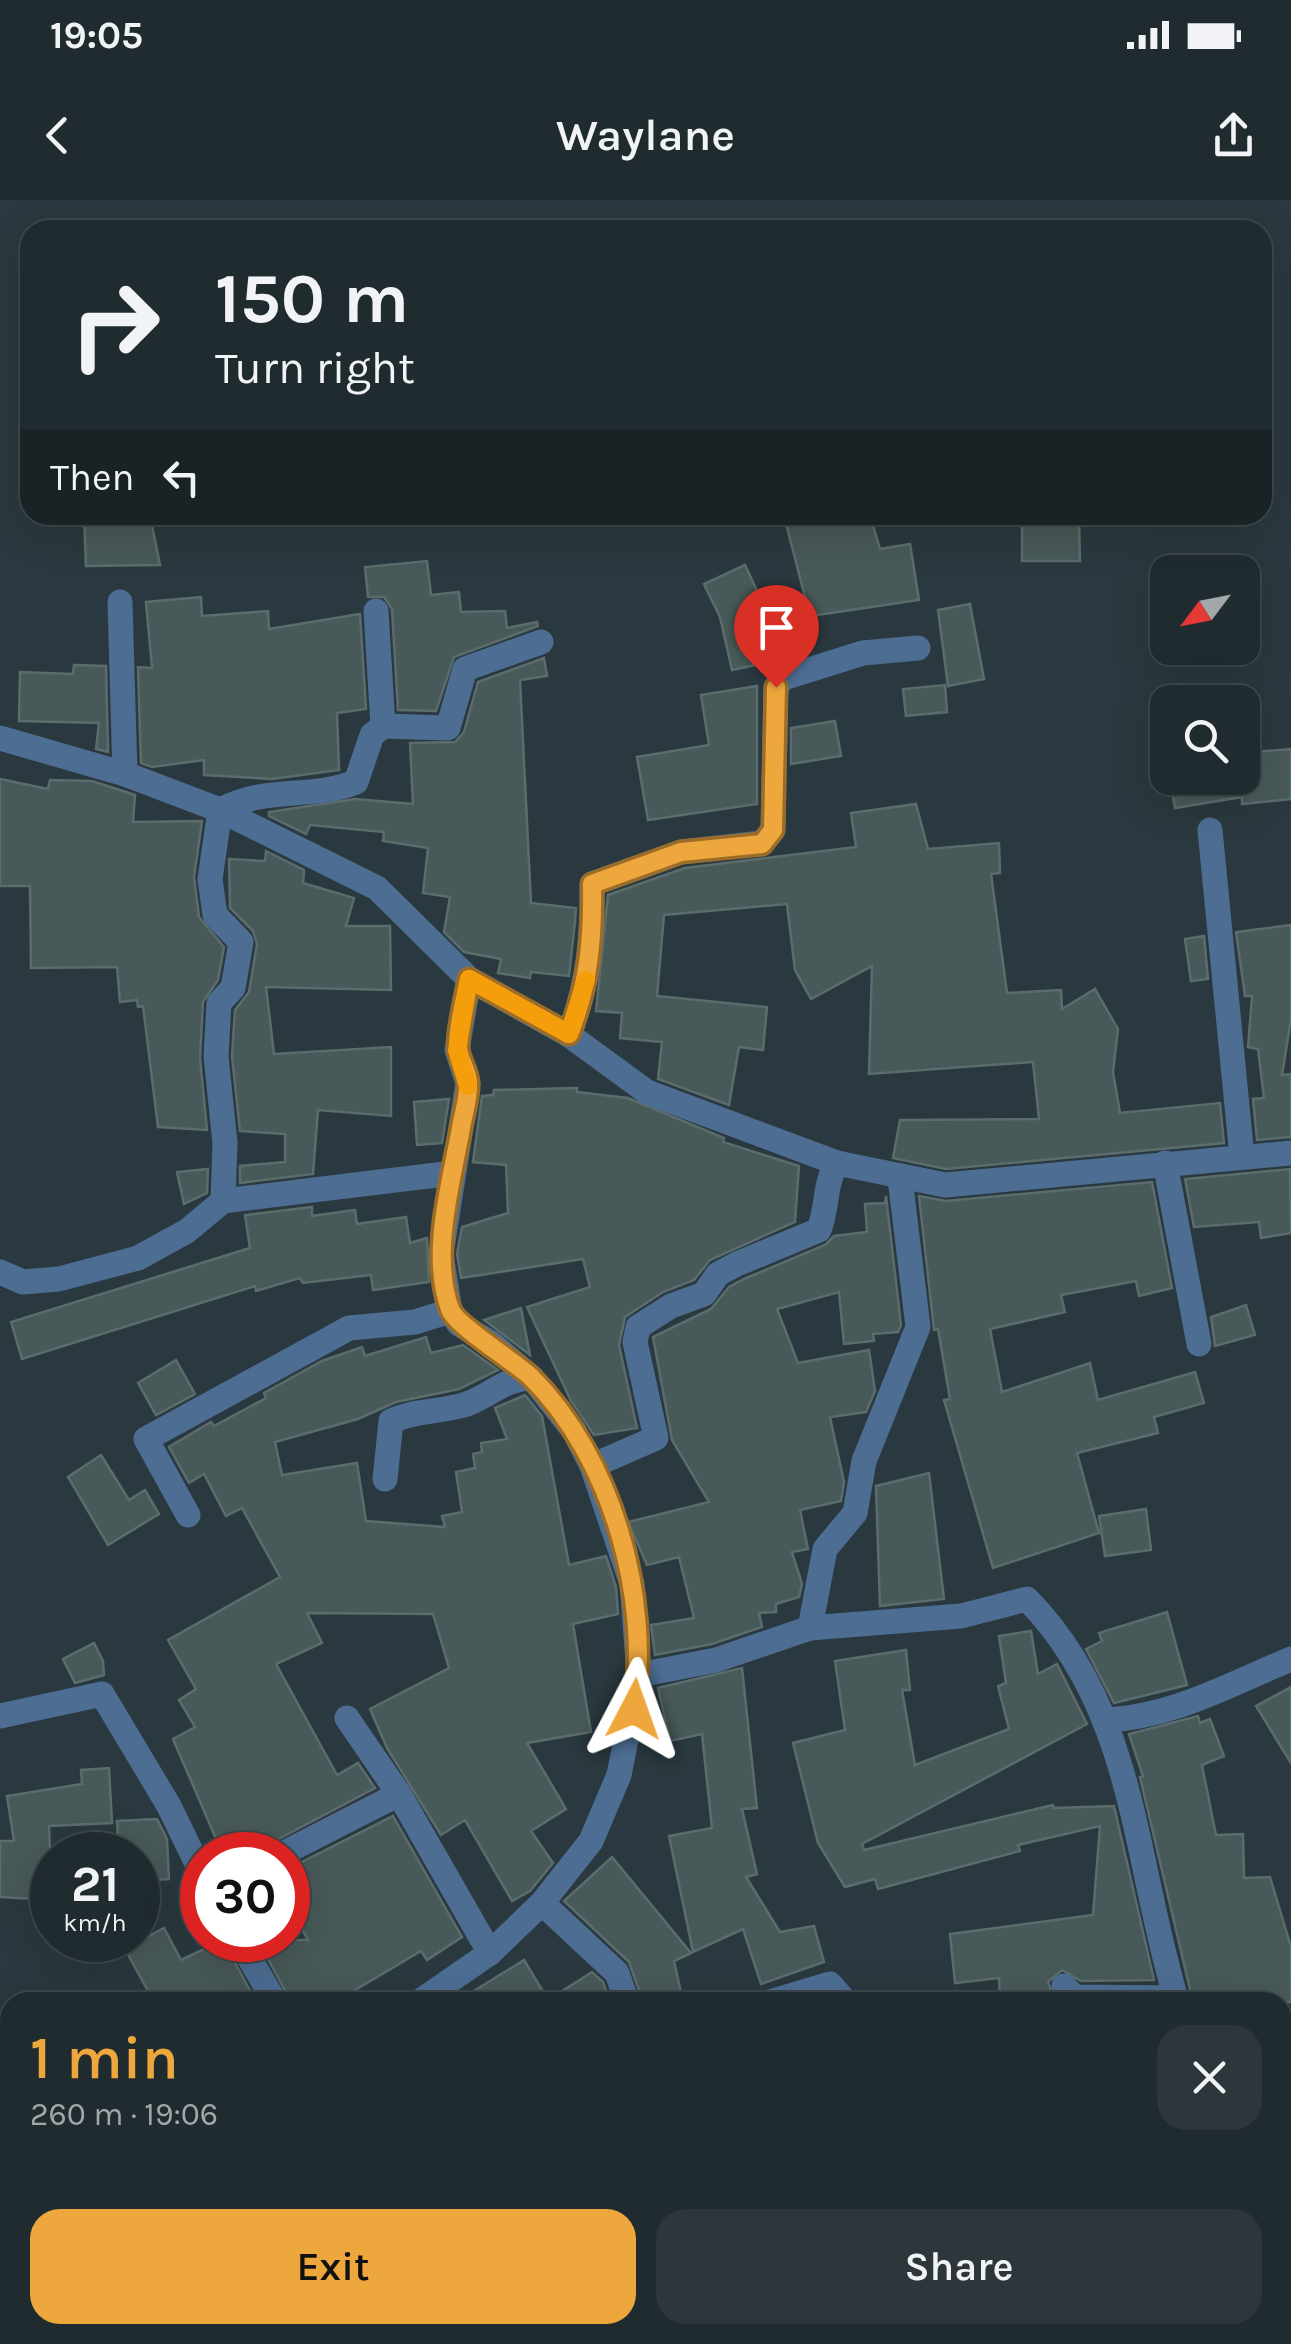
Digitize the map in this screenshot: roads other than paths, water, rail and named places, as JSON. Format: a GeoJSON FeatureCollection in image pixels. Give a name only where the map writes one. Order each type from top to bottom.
{"type":"FeatureCollection","features":[{"type":"Feature","properties":{"kind":"street"},"geometry":{"type":"LineString","coordinates":[[120,602],[125,774]]}},
{"type":"Feature","properties":{"kind":"street"},"geometry":{"type":"LineString","coordinates":[[376,611],[383,726]]}},
{"type":"Feature","properties":{"kind":"street"},"geometry":{"type":"LineString","coordinates":[[220,810],[248,796],[339,788],[356,782],[372,735],[383,726],[448,728],[465,668],[541,642]]}},
{"type":"Feature","properties":{"kind":"street"},"geometry":{"type":"LineString","coordinates":[[569,1034],[583,999],[593,940],[592,884],[681,852],[762,844],[773,830],[776,687],[783,678],[863,653],[918,648]]}},
{"type":"Feature","properties":{"kind":"street"},"geometry":{"type":"LineString","coordinates":[[0,738],[125,774],[220,810],[376,888],[469,979],[569,1034],[647,1092],[836,1163],[944,1185],[1033,1180],[1165,1162],[1291,1154]]}},
{"type":"Feature","properties":{"kind":"street"},"geometry":{"type":"LineString","coordinates":[[220,810],[210,879],[214,915],[240,942],[233,988],[219,1003],[216,1056],[225,1143],[224,1201]]}},
{"type":"Feature","properties":{"kind":"street"},"geometry":{"type":"LineString","coordinates":[[1210,830],[1242,1157]]}},
{"type":"Feature","properties":{"kind":"street"},"geometry":{"type":"LineString","coordinates":[[433,1992],[490,1952],[542,1903],[591,1842],[619,1775],[639,1675],[632,1584],[592,1466],[574,1430],[532,1378],[491,1343],[459,1324],[450,1311],[441,1254],[468,1083],[457,1050],[469,979]]}},
{"type":"Feature","properties":{"kind":"street"},"geometry":{"type":"LineString","coordinates":[[1165,1162],[1199,1344]]}},
{"type":"Feature","properties":{"kind":"street"},"geometry":{"type":"LineString","coordinates":[[592,1466],[656,1438],[635,1342],[638,1327],[671,1306],[704,1294],[718,1274],[819,1230],[826,1210],[827,1179],[836,1163]]}},
{"type":"Feature","properties":{"kind":"street"},"geometry":{"type":"LineString","coordinates":[[0,1272],[22,1282],[59,1279],[138,1258],[187,1230],[224,1201],[453,1173]]}},
{"type":"Feature","properties":{"kind":"street"},"geometry":{"type":"LineString","coordinates":[[810,1628],[824,1549],[856,1514],[874,1430],[918,1328],[900,1178]]}},
{"type":"Feature","properties":{"kind":"street"},"geometry":{"type":"LineString","coordinates":[[188,1515],[146,1439],[349,1328],[415,1322],[450,1311]]}},
{"type":"Feature","properties":{"kind":"street"},"geometry":{"type":"LineString","coordinates":[[385,1478],[392,1421],[412,1412],[465,1405],[514,1378],[532,1378]]}},
{"type":"Feature","properties":{"kind":"street"},"geometry":{"type":"LineString","coordinates":[[639,1675],[716,1660],[810,1628],[960,1616],[1027,1598],[1061,1633],[1106,1720],[1138,1825],[1175,1992]]}},
{"type":"Feature","properties":{"kind":"street"},"geometry":{"type":"LineString","coordinates":[[1106,1720],[1140,1718],[1190,1702],[1291,1659]]}},
{"type":"Feature","properties":{"kind":"street"},"geometry":{"type":"LineString","coordinates":[[0,1716],[102,1694],[182,1832]]}},
{"type":"Feature","properties":{"kind":"street"},"geometry":{"type":"LineString","coordinates":[[347,1718],[399,1794],[490,1952]]}},
{"type":"Feature","properties":{"kind":"street"},"geometry":{"type":"LineString","coordinates":[[310,1840],[399,1794]]}},
{"type":"Feature","properties":{"kind":"street"},"geometry":{"type":"LineString","coordinates":[[542,1903],[616,1973],[623,1992]]}},
{"type":"Feature","properties":{"kind":"street"},"geometry":{"type":"LineString","coordinates":[[252,1962],[269,1992]]}},
{"type":"Feature","properties":{"kind":"street"},"geometry":{"type":"LineString","coordinates":[[803,1992],[830,1984],[837,1992]]}},
{"type":"Feature","properties":{"kind":"street"},"geometry":{"type":"LineString","coordinates":[[1064,1986],[1069,1992]]}}]}
